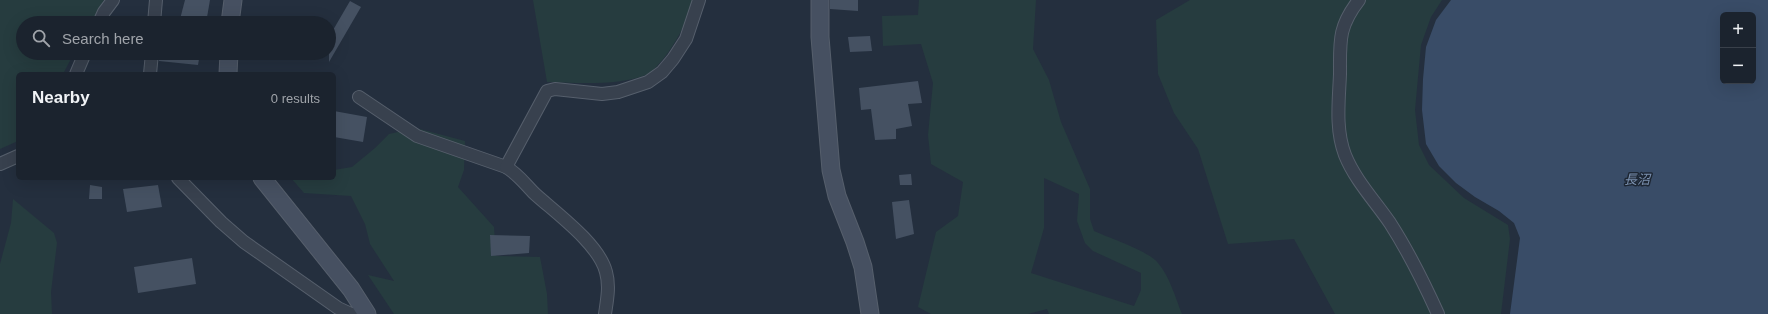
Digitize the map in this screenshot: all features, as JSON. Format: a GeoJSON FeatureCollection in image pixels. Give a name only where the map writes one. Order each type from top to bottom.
{"type":"FeatureCollection","features":[{"type":"Feature","properties":{"kind":"street"},"geometry":{"type":"LineString","coordinates":[[102,16],[113,0]]}},
{"type":"Feature","properties":{"kind":"street"},"geometry":{"type":"LineString","coordinates":[[155,16],[156,0]]}},
{"type":"Feature","properties":{"kind":"street"},"geometry":{"type":"LineString","coordinates":[[231,16],[233,0]]}},
{"type":"Feature","properties":{"kind":"street"},"geometry":{"type":"LineString","coordinates":[[506,167],[547,91],[555,89],[602,94],[618,92],[648,82],[662,72],[673,59],[686,39],[699,0]]}},
{"type":"Feature","properties":{"kind":"street"},"geometry":{"type":"LineString","coordinates":[[820,0],[820,37],[831,170],[837,196],[863,267],[870,314]]}},
{"type":"Feature","properties":{"kind":"street"},"geometry":{"type":"LineString","coordinates":[[1359,0],[1344,22],[1340,44],[1339,117],[1341,141],[1345,154],[1352,168],[1398,236],[1438,314]]}},
{"type":"Feature","properties":{"kind":"street"},"geometry":{"type":"LineString","coordinates":[[77,72],[82,60]]}},
{"type":"Feature","properties":{"kind":"street"},"geometry":{"type":"LineString","coordinates":[[150,72],[151,60]]}},
{"type":"Feature","properties":{"kind":"street"},"geometry":{"type":"LineString","coordinates":[[228,72],[229,60]]}},
{"type":"Feature","properties":{"kind":"street"},"geometry":{"type":"LineString","coordinates":[[359,97],[417,136],[506,167],[516,173],[528,187],[582,234],[597,253],[606,271],[609,289],[605,314]]}},
{"type":"Feature","properties":{"kind":"street"},"geometry":{"type":"LineString","coordinates":[[0,164],[16,157]]}},
{"type":"Feature","properties":{"kind":"street"},"geometry":{"type":"LineString","coordinates":[[180,180],[221,222],[244,242],[338,308],[351,314],[357,314]]}},
{"type":"Feature","properties":{"kind":"street"},"geometry":{"type":"LineString","coordinates":[[264,180],[351,289],[367,314]]}},
{"type":"Feature","properties":{"kind":"green space"},"geometry":{"type":"Polygon","coordinates":[[[0,0],[104,0],[95,16],[16,16],[16,60],[70,60],[64,72],[16,72],[16,142],[0,149],[0,0]]]}},
{"type":"Feature","properties":{"kind":"green space"},"geometry":{"type":"Polygon","coordinates":[[[533,0],[695,0],[674,43],[663,59],[650,73],[638,78],[626,80],[585,83],[547,82],[533,0]]]}},
{"type":"Feature","properties":{"kind":"green space"},"geometry":{"type":"Polygon","coordinates":[[[919,0],[1036,0],[1033,49],[1049,80],[1061,122],[1090,189],[1090,219],[1094,231],[1138,249],[1153,258],[1166,274],[1182,314],[1049,314],[1047,309],[1028,314],[931,314],[918,307],[936,232],[958,216],[963,182],[931,164],[928,135],[933,83],[921,44],[883,46],[882,16],[918,15],[919,0]],[[1044,178],[1044,228],[1031,273],[1134,306],[1141,290],[1141,273],[1093,251],[1085,243],[1077,221],[1079,194],[1044,178]]]}},
{"type":"Feature","properties":{"kind":"green space"},"geometry":{"type":"Polygon","coordinates":[[[1190,0],[1442,0],[1431,17],[1421,45],[1415,110],[1419,145],[1429,165],[1464,198],[1508,225],[1510,239],[1501,314],[1335,314],[1294,239],[1228,244],[1198,149],[1174,113],[1158,74],[1156,20],[1190,0]]]}},
{"type":"Feature","properties":{"kind":"green space"},"geometry":{"type":"Polygon","coordinates":[[[416,128],[465,141],[464,170],[458,187],[494,227],[496,256],[540,257],[547,294],[548,314],[394,314],[368,275],[394,281],[370,244],[365,224],[351,196],[304,193],[293,180],[336,180],[336,170],[352,167],[389,134],[416,128]]]}},
{"type":"Feature","properties":{"kind":"green space"},"geometry":{"type":"Polygon","coordinates":[[[13,199],[54,233],[57,243],[51,292],[52,314],[0,314],[0,264],[11,223],[13,199]]]}},
{"type":"Feature","properties":{"kind":"water","name":"長沼"},"geometry":{"type":"Polygon","coordinates":[[[1451,0],[1768,0],[1768,314],[1510,314],[1520,238],[1514,223],[1499,211],[1475,197],[1456,183],[1439,166],[1426,144],[1422,110],[1426,47],[1436,20],[1451,0]]]}},
{"type":"Feature","properties":{"kind":"building"},"geometry":{"type":"Polygon","coordinates":[[[185,0],[210,0],[207,16],[181,16],[185,0]]]}},
{"type":"Feature","properties":{"kind":"building"},"geometry":{"type":"Polygon","coordinates":[[[830,0],[858,0],[858,11],[830,9],[830,0]]]}},
{"type":"Feature","properties":{"kind":"building"},"geometry":{"type":"Polygon","coordinates":[[[350,1],[361,7],[336,50],[336,25],[350,1]]]}},
{"type":"Feature","properties":{"kind":"building"},"geometry":{"type":"Polygon","coordinates":[[[870,36],[872,51],[850,52],[848,37],[870,36]]]}},
{"type":"Feature","properties":{"kind":"building"},"geometry":{"type":"Polygon","coordinates":[[[159,60],[199,60],[198,65],[159,60]]]}},
{"type":"Feature","properties":{"kind":"building"},"geometry":{"type":"Polygon","coordinates":[[[918,81],[922,103],[908,104],[912,126],[896,129],[896,139],[875,140],[871,109],[861,110],[859,88],[918,81]]]}},
{"type":"Feature","properties":{"kind":"building"},"geometry":{"type":"Polygon","coordinates":[[[336,111],[367,117],[363,142],[336,137],[336,111]]]}},
{"type":"Feature","properties":{"kind":"building"},"geometry":{"type":"Polygon","coordinates":[[[911,174],[912,185],[900,185],[899,175],[911,174]]]}},
{"type":"Feature","properties":{"kind":"building"},"geometry":{"type":"Polygon","coordinates":[[[90,185],[102,187],[102,199],[89,199],[90,185]]]}},
{"type":"Feature","properties":{"kind":"building"},"geometry":{"type":"Polygon","coordinates":[[[158,185],[162,207],[127,212],[123,189],[158,185]]]}},
{"type":"Feature","properties":{"kind":"building"},"geometry":{"type":"Polygon","coordinates":[[[909,200],[914,234],[896,239],[892,202],[909,200]]]}},
{"type":"Feature","properties":{"kind":"building"},"geometry":{"type":"Polygon","coordinates":[[[490,235],[530,236],[529,253],[491,256],[490,235]]]}},
{"type":"Feature","properties":{"kind":"building"},"geometry":{"type":"Polygon","coordinates":[[[192,258],[196,284],[138,293],[134,267],[192,258]]]}}]}
